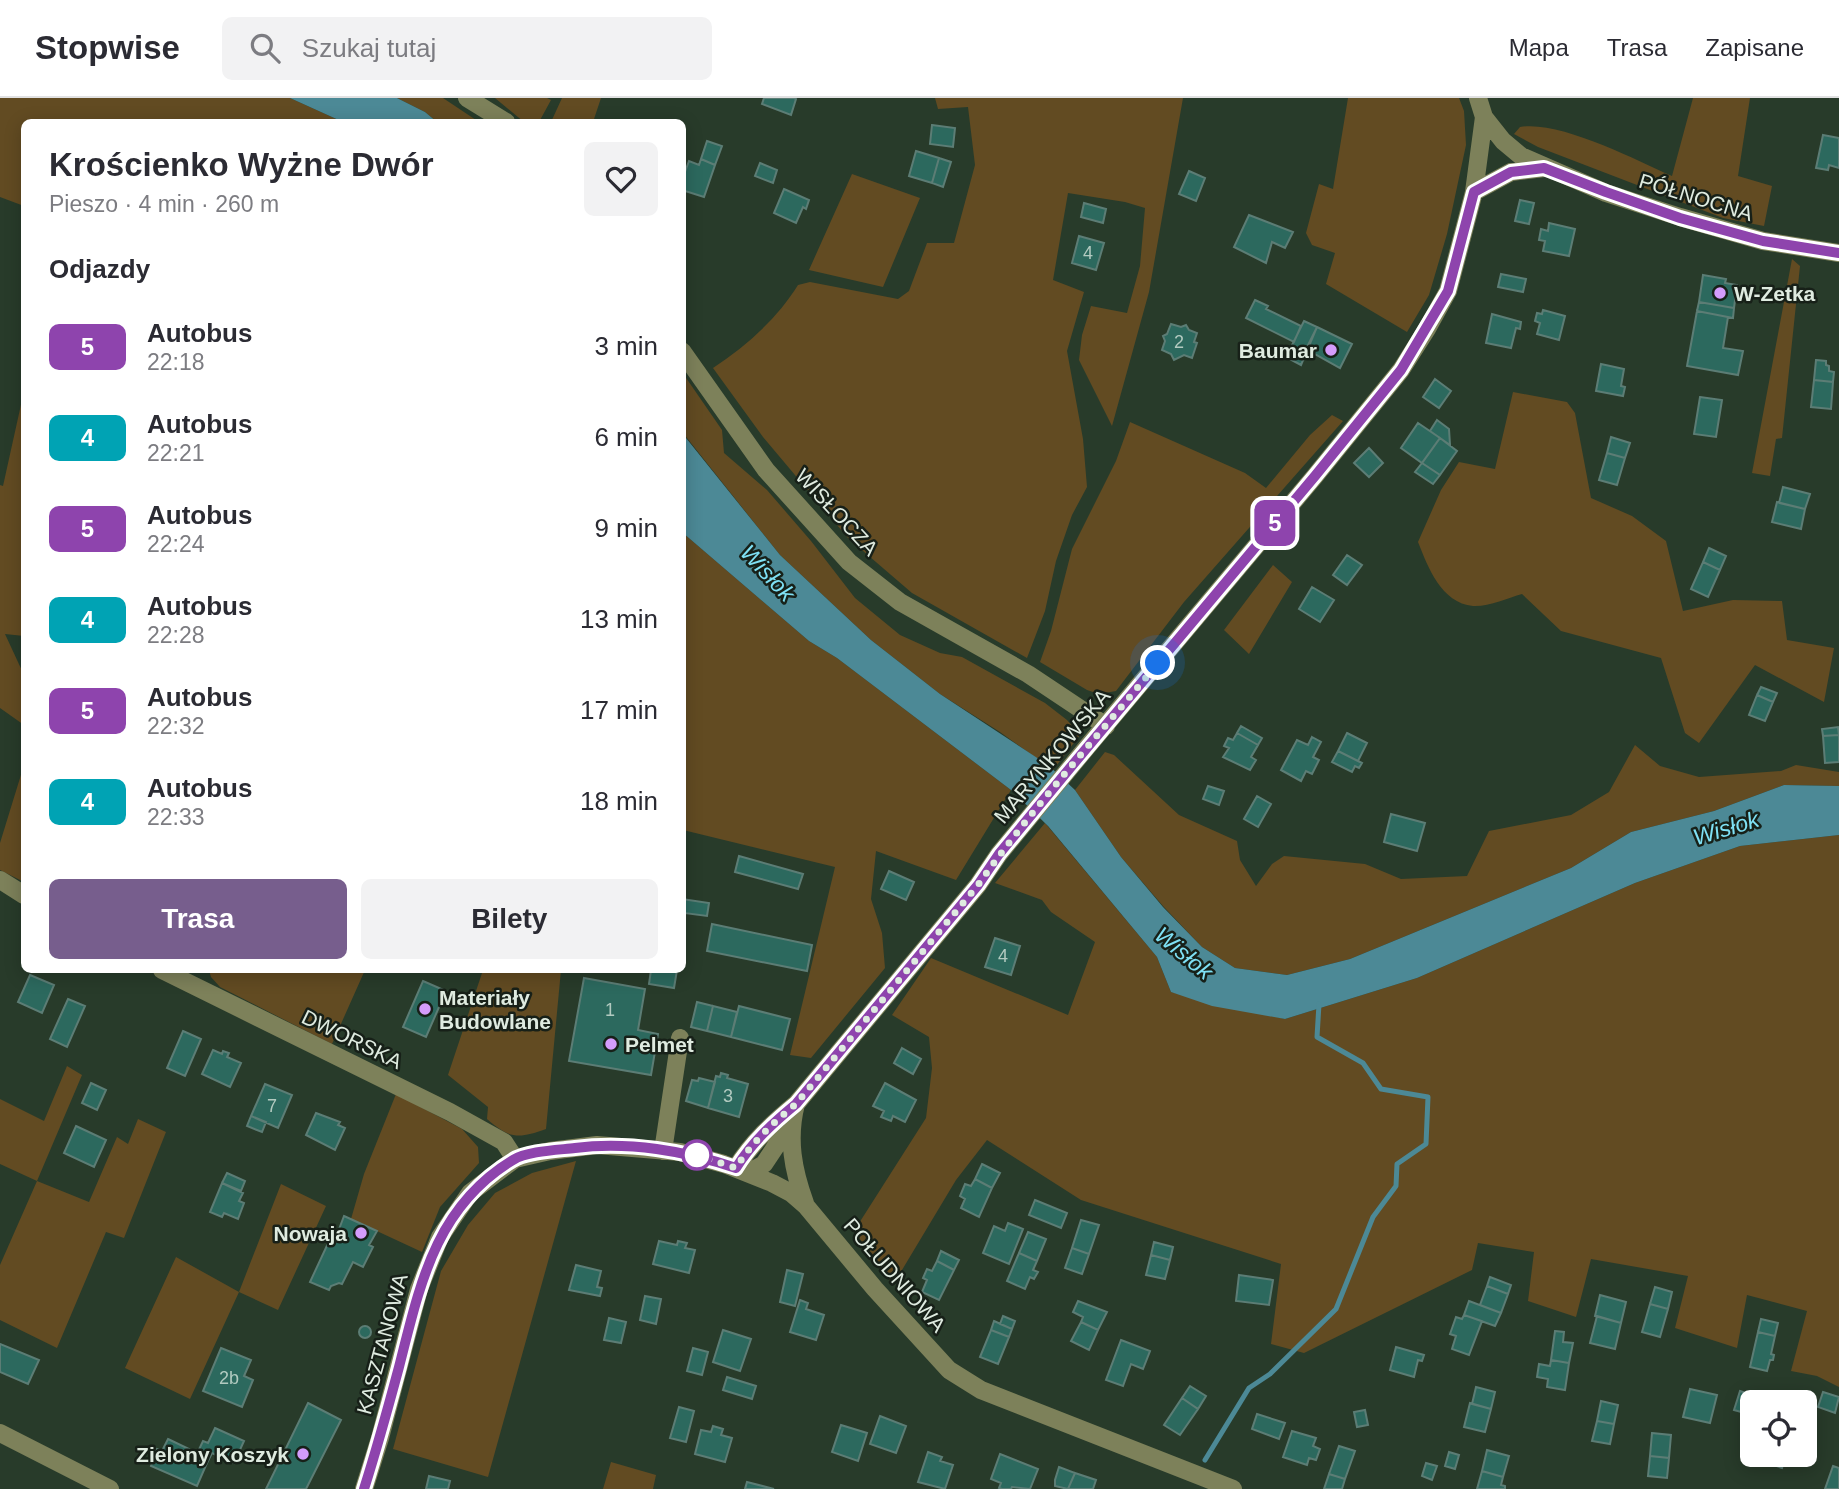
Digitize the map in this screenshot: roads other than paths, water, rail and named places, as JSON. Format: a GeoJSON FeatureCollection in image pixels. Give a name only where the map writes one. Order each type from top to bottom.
{"type":"FeatureCollection","features":[{"type":"Feature","properties":{"kind":"street"},"geometry":{"type":"LineString","coordinates":[[467,98],[501,119]]}},
{"type":"Feature","properties":{"kind":"street","name":"MARYNKOWSKA"},"geometry":{"type":"LineString","coordinates":[[742,1170],[747,1151],[771,1125],[796,1104],[978,885],[999,854],[1087,747],[1401,370],[1448,291],[1474,192],[1484,117],[1478,98]]}},
{"type":"Feature","properties":{"kind":"street","name":"PÓŁNOCNA"},"geometry":{"type":"LineString","coordinates":[[1484,117],[1503,141],[1521,156],[1606,192],[1680,218],[1763,241],[1839,253]]}},
{"type":"Feature","properties":{"kind":"street","name":"PÓŁNOCNA"},"geometry":{"type":"LineString","coordinates":[[1474,192],[1511,172],[1544,168]]}},
{"type":"Feature","properties":{"kind":"street","name":"WISŁOCZA"},"geometry":{"type":"LineString","coordinates":[[686,357],[766,470],[849,562],[900,602],[1028,674],[1106,726]]}},
{"type":"Feature","properties":{"kind":"street"},"geometry":{"type":"LineString","coordinates":[[0,880],[21,893]]}},
{"type":"Feature","properties":{"kind":"street","name":"DWORSKA"},"geometry":{"type":"LineString","coordinates":[[168,973],[450,1112],[504,1142],[515,1158]]}},
{"type":"Feature","properties":{"kind":"street"},"geometry":{"type":"LineString","coordinates":[[663,1151],[680,1038]]}},
{"type":"Feature","properties":{"kind":"street","name":"MARYNKOWSKA"},"geometry":{"type":"LineString","coordinates":[[796,1104],[790,1125],[795,1178],[806,1206]]}},
{"type":"Feature","properties":{"kind":"street"},"geometry":{"type":"LineString","coordinates":[[742,1170],[764,1164],[790,1125]]}},
{"type":"Feature","properties":{"kind":"street","name":"POŁUDNIOWA"},"geometry":{"type":"LineString","coordinates":[[515,1158],[597,1145],[696,1155],[742,1170],[792,1194],[806,1206],[875,1289],[949,1370],[981,1390],[1233,1489]]}},
{"type":"Feature","properties":{"kind":"street","name":"KASZTANOWA"},"geometry":{"type":"LineString","coordinates":[[364,1489],[419,1289],[440,1237],[470,1193],[515,1158]]}},
{"type":"Feature","properties":{"kind":"street"},"geometry":{"type":"LineString","coordinates":[[0,1433],[110,1489]]}},
{"type":"Feature","properties":{"kind":"water"},"geometry":{"type":"Polygon","coordinates":[[[290,98],[397,98],[433,119],[336,119],[290,98]]]}},
{"type":"Feature","properties":{"kind":"water","name":"Wisłok"},"geometry":{"type":"Polygon","coordinates":[[[686,438],[780,555],[871,640],[940,694],[1048,765],[1075,790],[1121,857],[1163,907],[1202,947],[1235,968],[1287,975],[1350,959],[1571,868],[1631,832],[1714,811],[1784,785],[1839,786],[1839,835],[1740,846],[1635,883],[1417,978],[1285,1019],[1212,1006],[1171,992],[1157,957],[1048,826],[1011,790],[837,658],[809,641],[686,536],[686,438]]]}},
{"type":"Feature","properties":{"kind":"waterway"},"geometry":{"type":"LineString","coordinates":[[1205,1460],[1249,1388],[1270,1374],[1336,1309],[1373,1217],[1396,1186],[1397,1164],[1426,1144],[1428,1097],[1381,1089],[1363,1063],[1317,1037],[1319,1004]]}},
{"type":"Feature","properties":{"kind":"place","name":"W-Zetka"},"geometry":{"type":"Point","coordinates":[1720,293]}},
{"type":"Feature","properties":{"kind":"place","name":"Baumar"},"geometry":{"type":"Point","coordinates":[1331,350]}},
{"type":"Feature","properties":{"kind":"place","name":"Materiały Budowlane"},"geometry":{"type":"Point","coordinates":[425,1009]}},
{"type":"Feature","properties":{"kind":"place","name":"Pelmet"},"geometry":{"type":"Point","coordinates":[611,1044]}},
{"type":"Feature","properties":{"kind":"place","name":"Nowaja"},"geometry":{"type":"Point","coordinates":[361,1233]}},
{"type":"Feature","properties":{"kind":"place","name":"Zielony Koszyk"},"geometry":{"type":"Point","coordinates":[303,1454]}}]}
